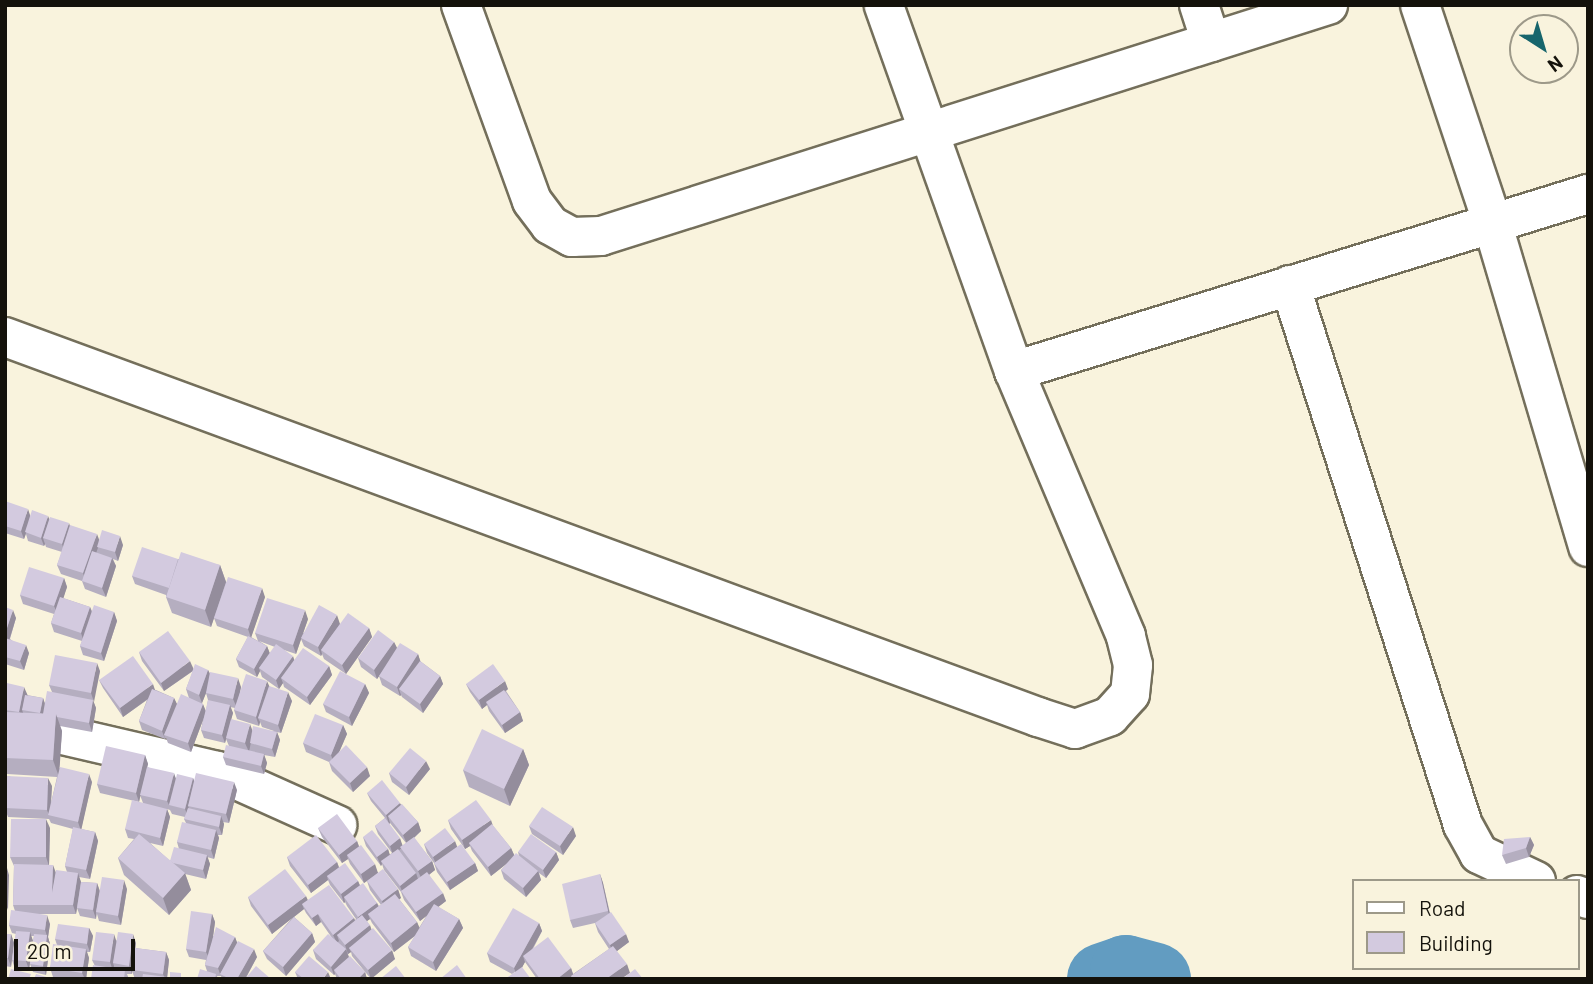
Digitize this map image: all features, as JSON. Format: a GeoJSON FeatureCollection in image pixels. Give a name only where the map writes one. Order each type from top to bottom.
{"type":"FeatureCollection","features":[{"type":"Feature","properties":{"kind":"street"},"geometry":{"type":"LineString","coordinates":[[461,5],[532,201],[550,225],[572,237],[601,236],[926,130],[1328,5]]}},
{"type":"Feature","properties":{"kind":"street"},"geometry":{"type":"LineString","coordinates":[[5,337],[1075,729],[1110,716],[1130,694],[1133,665],[1126,636],[1014,371],[926,130],[884,5]]}},
{"type":"Feature","properties":{"kind":"street"},"geometry":{"type":"LineString","coordinates":[[1199,5],[1211,42]]}},
{"type":"Feature","properties":{"kind":"street"},"geometry":{"type":"LineString","coordinates":[[1420,5],[1492,222],[1588,547]]}},
{"type":"Feature","properties":{"kind":"street"},"geometry":{"type":"LineString","coordinates":[[1014,371],[1588,194]]}},
{"type":"Feature","properties":{"kind":"street"},"geometry":{"type":"LineString","coordinates":[[1290,285],[1463,825],[1479,854],[1532,879]]}},
{"type":"Feature","properties":{"kind":"street"},"geometry":{"type":"LineString","coordinates":[[5,732],[37,729],[217,771],[337,825]]}},
{"type":"Feature","properties":{"kind":"building"},"geometry":{"type":"Polygon","coordinates":[[[5,501],[28,509],[21,531],[5,526],[5,501]]]}},
{"type":"Feature","properties":{"kind":"building"},"geometry":{"type":"Polygon","coordinates":[[[32,510],[48,516],[41,538],[25,532],[32,510]]]}},
{"type":"Feature","properties":{"kind":"building"},"geometry":{"type":"Polygon","coordinates":[[[50,517],[69,523],[62,544],[43,538],[50,517]]]}},
{"type":"Feature","properties":{"kind":"building"},"geometry":{"type":"Polygon","coordinates":[[[70,525],[97,534],[83,573],[57,565],[70,525]]]}},
{"type":"Feature","properties":{"kind":"building"},"geometry":{"type":"Polygon","coordinates":[[[102,530],[120,536],[115,552],[97,547],[102,530]]]}},
{"type":"Feature","properties":{"kind":"building"},"geometry":{"type":"Polygon","coordinates":[[[142,547],[178,559],[169,588],[132,576],[142,547]]]}},
{"type":"Feature","properties":{"kind":"building"},"geometry":{"type":"Polygon","coordinates":[[[92,551],[112,558],[102,588],[82,581],[92,551]]]}},
{"type":"Feature","properties":{"kind":"building"},"geometry":{"type":"Polygon","coordinates":[[[181,552],[220,565],[205,610],[166,597],[181,552]]]}},
{"type":"Feature","properties":{"kind":"building"},"geometry":{"type":"Polygon","coordinates":[[[29,567],[64,578],[54,606],[20,595],[29,567]]]}},
{"type":"Feature","properties":{"kind":"building"},"geometry":{"type":"Polygon","coordinates":[[[228,577],[262,588],[248,629],[214,618],[228,577]]]}},
{"type":"Feature","properties":{"kind":"building"},"geometry":{"type":"Polygon","coordinates":[[[60,597],[90,607],[81,633],[51,623],[60,597]]]}},
{"type":"Feature","properties":{"kind":"building"},"geometry":{"type":"Polygon","coordinates":[[[267,598],[305,610],[293,645],[255,633],[267,598]]]}},
{"type":"Feature","properties":{"kind":"building"},"geometry":{"type":"Polygon","coordinates":[[[94,605],[114,612],[101,653],[80,646],[94,605]]]}},
{"type":"Feature","properties":{"kind":"building"},"geometry":{"type":"Polygon","coordinates":[[[319,605],[337,615],[318,647],[301,638],[319,605]]]}},
{"type":"Feature","properties":{"kind":"building"},"geometry":{"type":"Polygon","coordinates":[[[5,607],[13,610],[5,634],[5,607]]]}},
{"type":"Feature","properties":{"kind":"building"},"geometry":{"type":"Polygon","coordinates":[[[348,613],[369,628],[342,665],[321,650],[348,613]]]}},
{"type":"Feature","properties":{"kind":"building"},"geometry":{"type":"Polygon","coordinates":[[[378,630],[394,642],[374,670],[358,658],[378,630]]]}},
{"type":"Feature","properties":{"kind":"building"},"geometry":{"type":"Polygon","coordinates":[[[168,631],[190,661],[161,683],[139,652],[168,631]]]}},
{"type":"Feature","properties":{"kind":"building"},"geometry":{"type":"Polygon","coordinates":[[[248,636],[267,646],[254,669],[236,659],[248,636]]]}},
{"type":"Feature","properties":{"kind":"building"},"geometry":{"type":"Polygon","coordinates":[[[5,638],[26,645],[20,661],[5,657],[5,638]]]}},
{"type":"Feature","properties":{"kind":"building"},"geometry":{"type":"Polygon","coordinates":[[[400,643],[418,654],[397,687],[379,676],[400,643]]]}},
{"type":"Feature","properties":{"kind":"building"},"geometry":{"type":"Polygon","coordinates":[[[276,644],[293,656],[276,680],[259,668],[276,644]]]}},
{"type":"Feature","properties":{"kind":"building"},"geometry":{"type":"Polygon","coordinates":[[[303,648],[329,666],[307,697],[281,678],[303,648]]]}},
{"type":"Feature","properties":{"kind":"building"},"geometry":{"type":"Polygon","coordinates":[[[55,655],[97,663],[91,693],[49,685],[55,655]]]}},
{"type":"Feature","properties":{"kind":"building"},"geometry":{"type":"Polygon","coordinates":[[[133,656],[153,684],[120,708],[99,680],[133,656]]]}},
{"type":"Feature","properties":{"kind":"building"},"geometry":{"type":"Polygon","coordinates":[[[420,661],[440,676],[420,704],[399,689],[420,661]]]}},
{"type":"Feature","properties":{"kind":"building"},"geometry":{"type":"Polygon","coordinates":[[[195,664],[208,670],[199,695],[186,689],[195,664]]]}},
{"type":"Feature","properties":{"kind":"building"},"geometry":{"type":"Polygon","coordinates":[[[493,664],[505,681],[479,700],[466,684],[493,664]]]}},
{"type":"Feature","properties":{"kind":"building"},"geometry":{"type":"Polygon","coordinates":[[[340,671],[365,684],[349,717],[323,704],[340,671]]]}},
{"type":"Feature","properties":{"kind":"building"},"geometry":{"type":"Polygon","coordinates":[[[210,672],[238,678],[233,699],[206,693],[210,672]]]}},
{"type":"Feature","properties":{"kind":"building"},"geometry":{"type":"Polygon","coordinates":[[[246,674],[267,681],[256,717],[234,710],[246,674]]]}},
{"type":"Feature","properties":{"kind":"building"},"geometry":{"type":"Polygon","coordinates":[[[7,683],[24,687],[19,712],[5,710],[7,683]]]}},
{"type":"Feature","properties":{"kind":"building"},"geometry":{"type":"Polygon","coordinates":[[[269,686],[288,692],[278,725],[258,718],[269,686]]]}},
{"type":"Feature","properties":{"kind":"building"},"geometry":{"type":"Polygon","coordinates":[[[152,689],[174,698],[162,731],[139,721],[152,689]]]}},
{"type":"Feature","properties":{"kind":"building"},"geometry":{"type":"Polygon","coordinates":[[[504,690],[520,712],[502,725],[486,702],[504,690]]]}},
{"type":"Feature","properties":{"kind":"building"},"geometry":{"type":"Polygon","coordinates":[[[47,691],[93,700],[89,723],[57,717],[56,714],[43,714],[47,691]]]}},
{"type":"Feature","properties":{"kind":"building"},"geometry":{"type":"Polygon","coordinates":[[[181,694],[203,704],[188,743],[164,735],[181,694]]]}},
{"type":"Feature","properties":{"kind":"building"},"geometry":{"type":"Polygon","coordinates":[[[25,695],[43,698],[40,713],[22,710],[25,695]]]}},
{"type":"Feature","properties":{"kind":"building"},"geometry":{"type":"Polygon","coordinates":[[[208,700],[230,705],[222,735],[201,730],[208,700]]]}},
{"type":"Feature","properties":{"kind":"building"},"geometry":{"type":"Polygon","coordinates":[[[5,712],[56,714],[53,760],[5,758],[5,712]]]}},
{"type":"Feature","properties":{"kind":"building"},"geometry":{"type":"Polygon","coordinates":[[[315,714],[343,725],[331,755],[303,743],[315,714]]]}},
{"type":"Feature","properties":{"kind":"building"},"geometry":{"type":"Polygon","coordinates":[[[231,719],[250,724],[245,743],[226,738],[231,719]]]}},
{"type":"Feature","properties":{"kind":"building"},"geometry":{"type":"Polygon","coordinates":[[[253,726],[277,732],[272,749],[250,743],[253,726]]]}},
{"type":"Feature","properties":{"kind":"building"},"geometry":{"type":"Polygon","coordinates":[[[482,729],[523,749],[504,789],[463,770],[482,729]]]}},
{"type":"Feature","properties":{"kind":"building"},"geometry":{"type":"Polygon","coordinates":[[[226,745],[264,754],[261,766],[223,757],[226,745]]]}},
{"type":"Feature","properties":{"kind":"building"},"geometry":{"type":"Polygon","coordinates":[[[346,745],[367,767],[350,783],[329,762],[346,745]]]}},
{"type":"Feature","properties":{"kind":"building"},"geometry":{"type":"Polygon","coordinates":[[[106,746],[145,755],[136,793],[97,784],[106,746]]]}},
{"type":"Feature","properties":{"kind":"building"},"geometry":{"type":"Polygon","coordinates":[[[410,748],[426,761],[406,787],[389,773],[410,748]]]}},
{"type":"Feature","properties":{"kind":"building"},"geometry":{"type":"Polygon","coordinates":[[[60,767],[89,774],[78,822],[48,815],[60,767]]]}},
{"type":"Feature","properties":{"kind":"building"},"geometry":{"type":"Polygon","coordinates":[[[147,767],[174,773],[167,801],[140,795],[147,767]]]}},
{"type":"Feature","properties":{"kind":"building"},"geometry":{"type":"Polygon","coordinates":[[[196,773],[234,782],[226,814],[188,806],[196,773]]]}},
{"type":"Feature","properties":{"kind":"building"},"geometry":{"type":"Polygon","coordinates":[[[177,774],[193,778],[185,809],[169,805],[177,774]]]}},
{"type":"Feature","properties":{"kind":"building"},"geometry":{"type":"Polygon","coordinates":[[[7,776],[48,778],[47,810],[5,808],[7,776]]]}},
{"type":"Feature","properties":{"kind":"building"},"geometry":{"type":"Polygon","coordinates":[[[382,780],[400,803],[386,815],[367,793],[382,780]]]}},
{"type":"Feature","properties":{"kind":"building"},"geometry":{"type":"Polygon","coordinates":[[[132,800],[167,809],[160,838],[125,829],[132,800]]]}},
{"type":"Feature","properties":{"kind":"building"},"geometry":{"type":"Polygon","coordinates":[[[476,800],[491,820],[462,840],[448,820],[476,800]]]}},
{"type":"Feature","properties":{"kind":"building"},"geometry":{"type":"Polygon","coordinates":[[[402,804],[418,822],[403,835],[388,816],[402,804]]]}},
{"type":"Feature","properties":{"kind":"building"},"geometry":{"type":"Polygon","coordinates":[[[542,807],[573,827],[560,846],[529,826],[542,807]]]}},
{"type":"Feature","properties":{"kind":"building"},"geometry":{"type":"Polygon","coordinates":[[[188,808],[221,816],[219,827],[184,819],[188,808]]]}},
{"type":"Feature","properties":{"kind":"building"},"geometry":{"type":"Polygon","coordinates":[[[337,814],[357,841],[339,855],[318,828],[337,814]]]}},
{"type":"Feature","properties":{"kind":"building"},"geometry":{"type":"Polygon","coordinates":[[[385,818],[400,838],[390,846],[375,826],[385,818]]]}},
{"type":"Feature","properties":{"kind":"building"},"geometry":{"type":"Polygon","coordinates":[[[11,819],[46,819],[46,857],[10,857],[11,819]]]}},
{"type":"Feature","properties":{"kind":"building"},"geometry":{"type":"Polygon","coordinates":[[[182,822],[216,830],[211,850],[177,842],[182,822]]]}},
{"type":"Feature","properties":{"kind":"building"},"geometry":{"type":"Polygon","coordinates":[[[492,824],[511,848],[488,867],[469,843],[492,824]]]}},
{"type":"Feature","properties":{"kind":"building"},"geometry":{"type":"Polygon","coordinates":[[[73,827],[95,832],[86,870],[65,866],[73,827]]]}},
{"type":"Feature","properties":{"kind":"building"},"geometry":{"type":"Polygon","coordinates":[[[445,828],[455,841],[433,857],[424,844],[445,828]]]}},
{"type":"Feature","properties":{"kind":"building"},"geometry":{"type":"Polygon","coordinates":[[[372,830],[388,849],[377,857],[363,837],[372,830]]]}},
{"type":"Feature","properties":{"kind":"building"},"geometry":{"type":"Polygon","coordinates":[[[139,834],[185,873],[163,898],[118,858],[139,834]]]}},
{"type":"Feature","properties":{"kind":"building"},"geometry":{"type":"Polygon","coordinates":[[[531,834],[556,852],[543,870],[518,852],[531,834]]]}},
{"type":"Feature","properties":{"kind":"building"},"geometry":{"type":"Polygon","coordinates":[[[316,835],[337,862],[308,885],[287,857],[316,835]]]}},
{"type":"Feature","properties":{"kind":"building"},"geometry":{"type":"Polygon","coordinates":[[[414,837],[432,861],[418,871],[400,847],[414,837]]]}},
{"type":"Feature","properties":{"kind":"building"},"geometry":{"type":"Polygon","coordinates":[[[1530,837],[1526,848],[1502,855],[1504,839],[1530,837]]]}},
{"type":"Feature","properties":{"kind":"building"},"geometry":{"type":"Polygon","coordinates":[[[461,844],[475,863],[447,882],[434,863],[461,844]]]}},
{"type":"Feature","properties":{"kind":"building"},"geometry":{"type":"Polygon","coordinates":[[[361,845],[375,864],[361,874],[347,855],[361,845]]]}},
{"type":"Feature","properties":{"kind":"building"},"geometry":{"type":"Polygon","coordinates":[[[174,847],[207,855],[203,870],[170,861],[174,847]]]}},
{"type":"Feature","properties":{"kind":"building"},"geometry":{"type":"Polygon","coordinates":[[[398,849],[416,873],[400,886],[381,861],[398,849]]]}},
{"type":"Feature","properties":{"kind":"building"},"geometry":{"type":"Polygon","coordinates":[[[516,853],[538,871],[523,888],[501,870],[516,853]]]}},
{"type":"Feature","properties":{"kind":"building"},"geometry":{"type":"Polygon","coordinates":[[[345,863],[358,881],[341,894],[327,876],[345,863]]]}},
{"type":"Feature","properties":{"kind":"building"},"geometry":{"type":"Polygon","coordinates":[[[14,864],[53,865],[52,893],[56,870],[78,873],[73,905],[13,905],[14,864]]]}},
{"type":"Feature","properties":{"kind":"building"},"geometry":{"type":"Polygon","coordinates":[[[285,869],[306,896],[268,925],[248,897],[285,869]]]}},
{"type":"Feature","properties":{"kind":"building"},"geometry":{"type":"Polygon","coordinates":[[[383,869],[398,889],[382,901],[367,881],[383,869]]]}},
{"type":"Feature","properties":{"kind":"building"},"geometry":{"type":"Polygon","coordinates":[[[427,872],[443,893],[416,912],[401,891],[427,872]]]}},
{"type":"Feature","properties":{"kind":"building"},"geometry":{"type":"Polygon","coordinates":[[[600,874],[608,911],[570,920],[562,884],[600,874]]]}},
{"type":"Feature","properties":{"kind":"building"},"geometry":{"type":"Polygon","coordinates":[[[102,877],[124,880],[118,916],[96,912],[102,877]]]}},
{"type":"Feature","properties":{"kind":"building"},"geometry":{"type":"Polygon","coordinates":[[[81,882],[97,883],[93,910],[77,908],[81,882]]]}},
{"type":"Feature","properties":{"kind":"building"},"geometry":{"type":"Polygon","coordinates":[[[363,883],[377,903],[358,917],[344,897],[363,883]]]}},
{"type":"Feature","properties":{"kind":"building"},"geometry":{"type":"Polygon","coordinates":[[[329,885],[354,918],[333,935],[318,914],[312,918],[302,904],[329,885]]]}},
{"type":"Feature","properties":{"kind":"building"},"geometry":{"type":"Polygon","coordinates":[[[395,894],[417,922],[391,943],[368,914],[395,894]]]}},
{"type":"Feature","properties":{"kind":"building"},"geometry":{"type":"Polygon","coordinates":[[[434,904],[459,919],[433,962],[408,947],[434,904]]]}},
{"type":"Feature","properties":{"kind":"building"},"geometry":{"type":"Polygon","coordinates":[[[513,908],[539,923],[514,968],[487,953],[513,908]]]}},
{"type":"Feature","properties":{"kind":"building"},"geometry":{"type":"Polygon","coordinates":[[[11,910],[47,915],[45,930],[9,925],[11,910]]]}},
{"type":"Feature","properties":{"kind":"building"},"geometry":{"type":"Polygon","coordinates":[[[191,911],[212,914],[206,952],[186,949],[191,911]]]}},
{"type":"Feature","properties":{"kind":"building"},"geometry":{"type":"Polygon","coordinates":[[[611,912],[626,934],[610,945],[595,923],[611,912]]]}},
{"type":"Feature","properties":{"kind":"building"},"geometry":{"type":"Polygon","coordinates":[[[362,915],[370,925],[345,945],[337,935],[362,915]]]}},
{"type":"Feature","properties":{"kind":"building"},"geometry":{"type":"Polygon","coordinates":[[[294,917],[312,933],[283,967],[263,951],[294,917]]]}},
{"type":"Feature","properties":{"kind":"building"},"geometry":{"type":"Polygon","coordinates":[[[58,924],[89,928],[87,944],[55,939],[58,924]]]}},
{"type":"Feature","properties":{"kind":"building"},"geometry":{"type":"Polygon","coordinates":[[[216,927],[235,937],[218,968],[205,965],[216,927]]]}},
{"type":"Feature","properties":{"kind":"building"},"geometry":{"type":"Polygon","coordinates":[[[373,928],[392,950],[368,970],[349,948],[373,928]]]}},
{"type":"Feature","properties":{"kind":"building"},"geometry":{"type":"Polygon","coordinates":[[[16,931],[30,932],[26,961],[12,960],[16,931]]]}},
{"type":"Feature","properties":{"kind":"building"},"geometry":{"type":"Polygon","coordinates":[[[96,932],[114,934],[110,962],[92,960],[96,932]]]}},
{"type":"Feature","properties":{"kind":"building"},"geometry":{"type":"Polygon","coordinates":[[[118,932],[133,934],[129,966],[113,963],[118,932]]]}},
{"type":"Feature","properties":{"kind":"building"},"geometry":{"type":"Polygon","coordinates":[[[5,934],[11,934],[8,958],[5,958],[5,934]]]}},
{"type":"Feature","properties":{"kind":"building"},"geometry":{"type":"Polygon","coordinates":[[[34,934],[47,935],[43,966],[30,964],[34,934]]]}},
{"type":"Feature","properties":{"kind":"building"},"geometry":{"type":"Polygon","coordinates":[[[328,934],[346,949],[331,967],[313,950],[328,934]]]}},
{"type":"Feature","properties":{"kind":"building"},"geometry":{"type":"Polygon","coordinates":[[[548,937],[571,968],[557,979],[540,979],[523,956],[548,937]]]}},
{"type":"Feature","properties":{"kind":"building"},"geometry":{"type":"Polygon","coordinates":[[[238,941],[254,949],[237,979],[230,979],[220,974],[238,941]]]}},
{"type":"Feature","properties":{"kind":"building"},"geometry":{"type":"Polygon","coordinates":[[[53,944],[86,949],[82,973],[50,968],[53,944]]]}},
{"type":"Feature","properties":{"kind":"building"},"geometry":{"type":"Polygon","coordinates":[[[613,946],[627,964],[606,979],[573,979],[571,976],[613,946]]]}},
{"type":"Feature","properties":{"kind":"building"},"geometry":{"type":"Polygon","coordinates":[[[135,948],[166,952],[163,974],[132,970],[135,948]]]}},
{"type":"Feature","properties":{"kind":"building"},"geometry":{"type":"Polygon","coordinates":[[[309,956],[328,972],[323,979],[304,979],[295,972],[309,956]]]}},
{"type":"Feature","properties":{"kind":"building"},"geometry":{"type":"Polygon","coordinates":[[[350,956],[365,972],[358,979],[341,979],[334,970],[350,956]]]}},
{"type":"Feature","properties":{"kind":"building"},"geometry":{"type":"Polygon","coordinates":[[[93,965],[125,970],[124,979],[91,979],[93,965]]]}},
{"type":"Feature","properties":{"kind":"building"},"geometry":{"type":"Polygon","coordinates":[[[457,965],[467,979],[440,979],[457,965]]]}},
{"type":"Feature","properties":{"kind":"building"},"geometry":{"type":"Polygon","coordinates":[[[256,966],[271,979],[245,979],[256,966]]]}},
{"type":"Feature","properties":{"kind":"building"},"geometry":{"type":"Polygon","coordinates":[[[396,966],[406,979],[380,979],[396,966]]]}},
{"type":"Feature","properties":{"kind":"building"},"geometry":{"type":"Polygon","coordinates":[[[522,967],[531,979],[505,979],[522,967]]]}},
{"type":"Feature","properties":{"kind":"building"},"geometry":{"type":"Polygon","coordinates":[[[11,969],[31,974],[29,979],[8,979],[11,969]]]}},
{"type":"Feature","properties":{"kind":"building"},"geometry":{"type":"Polygon","coordinates":[[[200,969],[216,974],[215,979],[197,979],[200,969]]]}},
{"type":"Feature","properties":{"kind":"building"},"geometry":{"type":"Polygon","coordinates":[[[635,969],[643,979],[622,979],[635,969]]]}},
{"type":"Feature","properties":{"kind":"building"},"geometry":{"type":"Polygon","coordinates":[[[170,972],[181,973],[181,979],[170,979],[170,972]]]}},
{"type":"Feature","properties":{"kind":"building"},"geometry":{"type":"Polygon","coordinates":[[[36,974],[50,978],[50,979],[34,979],[36,974]]]}},
{"type":"Feature","properties":{"kind":"building"},"geometry":{"type":"Polygon","coordinates":[[[143,974],[167,977],[167,979],[142,979],[143,974]]]}},
{"type":"Feature","properties":{"kind":"waterway"},"geometry":{"type":"LineString","coordinates":[[1103,979],[1126,971],[1155,979]]}}]}
